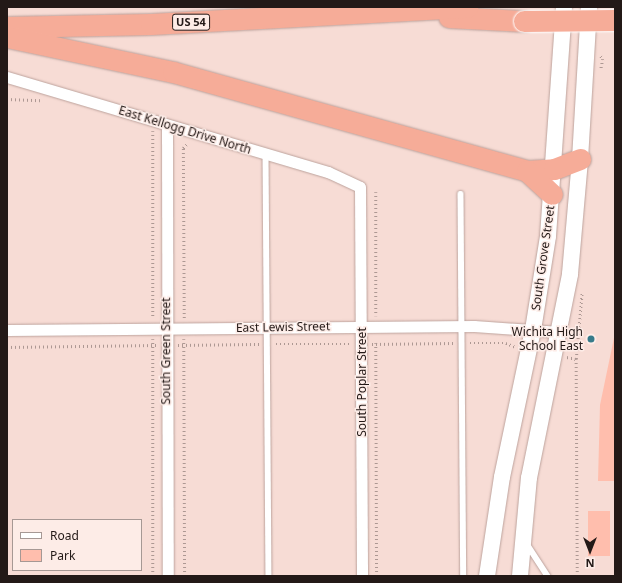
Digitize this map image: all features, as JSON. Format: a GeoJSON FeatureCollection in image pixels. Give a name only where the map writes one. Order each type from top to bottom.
{"type":"FeatureCollection","features":[{"type":"Feature","properties":{"kind":"highway","name":"US 54"},"geometry":{"type":"LineString","coordinates":[[7,27],[105,26],[468,7]]}},
{"type":"Feature","properties":{"kind":"highway"},"geometry":{"type":"LineString","coordinates":[[375,13],[524,21],[615,20]]}},
{"type":"Feature","properties":{"kind":"highway"},"geometry":{"type":"LineString","coordinates":[[7,37],[173,72],[527,171],[554,169],[580,159]]}},
{"type":"Feature","properties":{"kind":"highway"},"geometry":{"type":"LineString","coordinates":[[527,171],[552,194]]}},
{"type":"Feature","properties":{"kind":"street","name":"South Grove Street"},"geometry":{"type":"LineString","coordinates":[[487,576],[502,477],[533,330],[548,236],[554,169],[564,7]]}},
{"type":"Feature","properties":{"kind":"street"},"geometry":{"type":"LineString","coordinates":[[520,576],[529,478],[570,274],[580,159],[589,7]]}},
{"type":"Feature","properties":{"kind":"street","name":"East Kellogg Drive North"},"geometry":{"type":"LineString","coordinates":[[7,77],[85,98],[166,125],[328,172],[360,187]]}},
{"type":"Feature","properties":{"kind":"street","name":"South Green Street"},"geometry":{"type":"LineString","coordinates":[[166,125],[168,576]]}},
{"type":"Feature","properties":{"kind":"street","name":"South Poplar Street"},"geometry":{"type":"LineString","coordinates":[[360,187],[362,327],[362,576]]}},
{"type":"Feature","properties":{"kind":"street","name":"East Lewis Street"},"geometry":{"type":"LineString","coordinates":[[7,330],[461,326],[559,332]]}},
{"type":"Feature","properties":{"kind":"lane"},"geometry":{"type":"LineString","coordinates":[[266,154],[269,576]]}},
{"type":"Feature","properties":{"kind":"lane"},"geometry":{"type":"LineString","coordinates":[[461,194],[464,576]]}},
{"type":"Feature","properties":{"kind":"lane"},"geometry":{"type":"LineString","coordinates":[[523,534],[531,553],[548,576]]}},
{"type":"Feature","properties":{"kind":"path"},"geometry":{"type":"LineString","coordinates":[[596,51],[603,59],[599,74]]}},
{"type":"Feature","properties":{"kind":"path"},"geometry":{"type":"LineString","coordinates":[[153,131],[154,576]]}},
{"type":"Feature","properties":{"kind":"path"},"geometry":{"type":"LineString","coordinates":[[185,576],[183,148],[189,142]]}},
{"type":"Feature","properties":{"kind":"path"},"geometry":{"type":"LineString","coordinates":[[376,192],[377,576]]}},
{"type":"Feature","properties":{"kind":"path"},"geometry":{"type":"LineString","coordinates":[[577,572],[576,359],[582,289]]}},
{"type":"Feature","properties":{"kind":"path"},"geometry":{"type":"LineString","coordinates":[[566,357],[576,359]]}},
{"type":"Feature","properties":{"kind":"green space"},"geometry":{"type":"Polygon","coordinates":[[[615,333],[615,481],[598,481],[600,405],[615,333]]]}},
{"type":"Feature","properties":{"kind":"green space"},"geometry":{"type":"Polygon","coordinates":[[[588,511],[610,511],[610,556],[588,556],[588,511]]]}},
{"type":"Feature","properties":{"kind":"place","name":"Wichita High School East"},"geometry":{"type":"Point","coordinates":[591,339]}}]}
